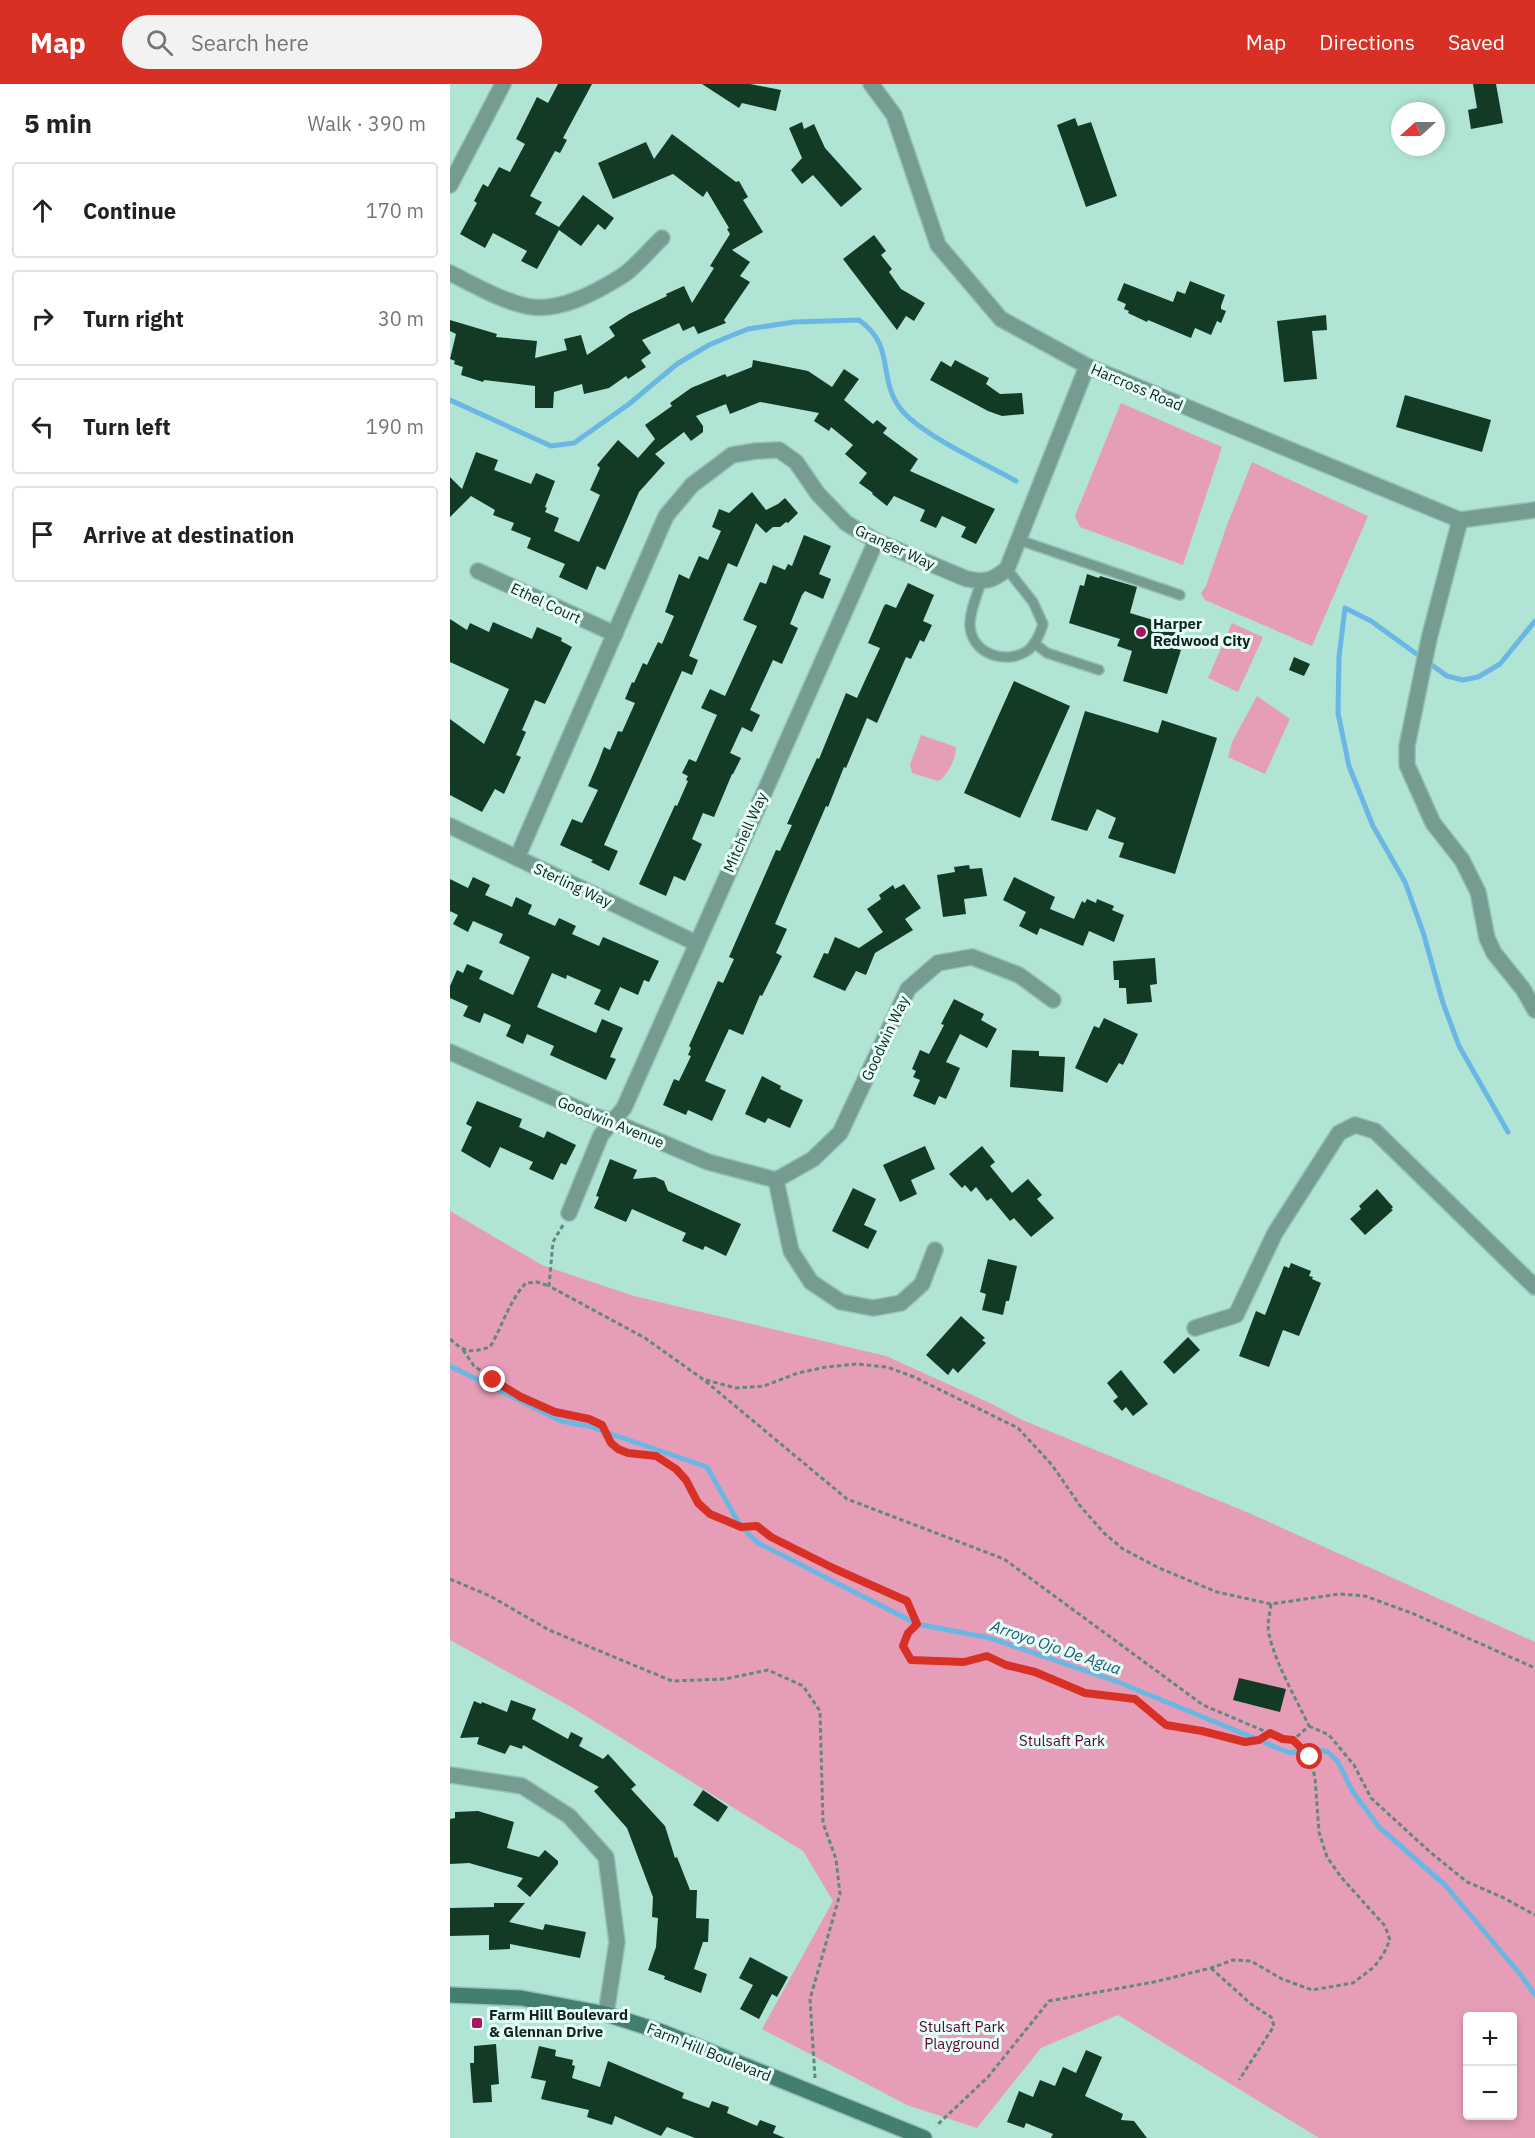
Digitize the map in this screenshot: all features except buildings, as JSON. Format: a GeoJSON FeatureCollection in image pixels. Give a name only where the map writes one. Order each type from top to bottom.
{"type":"FeatureCollection","features":[{"type":"Feature","properties":{"kind":"main road","name":"Farm Hill Boulevard"},"geometry":{"type":"LineString","coordinates":[[450,1995],[521,1998],[606,2014],[662,2032],[924,2138]]}},
{"type":"Feature","properties":{"kind":"street"},"geometry":{"type":"LineString","coordinates":[[450,185],[502,84]]}},
{"type":"Feature","properties":{"kind":"street","name":"Harcross Road"},"geometry":{"type":"LineString","coordinates":[[871,84],[894,115],[938,245],[1001,319],[1087,366],[1460,520]]}},
{"type":"Feature","properties":{"kind":"street"},"geometry":{"type":"LineString","coordinates":[[450,273],[487,292],[527,306],[555,307],[587,294],[623,275],[662,238]]}},
{"type":"Feature","properties":{"kind":"street"},"geometry":{"type":"LineString","coordinates":[[981,582],[994,579],[1007,569],[1087,366]]}},
{"type":"Feature","properties":{"kind":"street","name":"Granger Way"},"geometry":{"type":"LineString","coordinates":[[517,858],[666,516],[692,485],[732,455],[779,450],[796,462],[818,494],[846,523],[876,541],[967,579],[981,582]]}},
{"type":"Feature","properties":{"kind":"street"},"geometry":{"type":"LineString","coordinates":[[1535,510],[1460,520],[1429,639],[1407,746],[1407,765],[1433,823],[1462,860],[1478,892],[1487,938],[1494,953],[1523,989],[1535,1010]]}},
{"type":"Feature","properties":{"kind":"street","name":"Mitchell Way"},"geometry":{"type":"LineString","coordinates":[[569,1214],[601,1135],[624,1108],[876,541]]}},
{"type":"Feature","properties":{"kind":"street","name":"Ethel Court"},"geometry":{"type":"LineString","coordinates":[[478,571],[615,634]]}},
{"type":"Feature","properties":{"kind":"street","name":"Sterling Way"},"geometry":{"type":"LineString","coordinates":[[450,826],[696,943]]}},
{"type":"Feature","properties":{"kind":"street","name":"Goodwin Way"},"geometry":{"type":"LineString","coordinates":[[776,1180],[813,1159],[840,1133],[908,989],[938,963],[972,957],[1019,975],[1053,1000]]}},
{"type":"Feature","properties":{"kind":"street","name":"Goodwin Avenue"},"geometry":{"type":"LineString","coordinates":[[450,1052],[597,1117],[708,1162],[776,1180]]}},
{"type":"Feature","properties":{"kind":"street"},"geometry":{"type":"LineString","coordinates":[[1195,1328],[1236,1315],[1275,1233],[1339,1133],[1355,1125],[1375,1131],[1535,1287]]}},
{"type":"Feature","properties":{"kind":"street"},"geometry":{"type":"LineString","coordinates":[[776,1180],[791,1251],[811,1282],[841,1302],[873,1308],[901,1303],[922,1284],[935,1250]]}},
{"type":"Feature","properties":{"kind":"street"},"geometry":{"type":"LineString","coordinates":[[450,1775],[522,1786],[569,1816],[606,1857],[616,1942],[606,2014]]}},
{"type":"Feature","properties":{"kind":"lane"},"geometry":{"type":"LineString","coordinates":[[1019,540],[1180,595]]}},
{"type":"Feature","properties":{"kind":"lane"},"geometry":{"type":"LineString","coordinates":[[981,582],[970,619],[970,630],[976,644],[988,654],[1002,658],[1028,650],[1038,639],[1043,624],[1033,602],[1007,569]]}},
{"type":"Feature","properties":{"kind":"lane"},"geometry":{"type":"LineString","coordinates":[[1034,644],[1047,653],[1099,670]]}},
{"type":"Feature","properties":{"kind":"path"},"geometry":{"type":"LineString","coordinates":[[549,1286],[553,1242],[569,1214]]}},
{"type":"Feature","properties":{"kind":"path"},"geometry":{"type":"LineString","coordinates":[[463,1350],[477,1351],[490,1347],[507,1315],[511,1302],[526,1283],[537,1282],[549,1286],[645,1338],[704,1380],[847,1499],[1004,1559],[1203,1705],[1283,1739],[1293,1740],[1310,1757],[1315,1778],[1319,1832],[1327,1857],[1341,1877],[1385,1926],[1390,1940],[1374,1967],[1353,1983],[1312,1990],[1282,1979],[1251,1961],[1233,1960],[1211,1968],[1154,1982],[1049,2001],[988,2077],[924,2138]]}},
{"type":"Feature","properties":{"kind":"path"},"geometry":{"type":"LineString","coordinates":[[450,1339],[463,1350],[474,1366],[521,1397],[555,1412],[589,1419],[602,1425],[611,1443],[618,1449],[628,1453],[656,1456],[676,1469],[686,1480],[698,1503],[710,1514],[741,1527],[757,1526],[771,1537],[907,1601],[917,1624],[908,1633],[903,1646],[911,1660],[964,1662],[987,1656],[1006,1665],[1035,1672],[1085,1693],[1135,1699],[1166,1725],[1245,1742],[1259,1740],[1270,1733]]}},
{"type":"Feature","properties":{"kind":"path"},"geometry":{"type":"LineString","coordinates":[[704,1380],[736,1388],[764,1386],[798,1373],[826,1367],[857,1364],[887,1367],[914,1377],[1018,1428],[1052,1465],[1082,1507],[1105,1533],[1123,1549],[1159,1568],[1217,1592],[1271,1604],[1339,1594],[1365,1596],[1414,1614],[1535,1668]]}},
{"type":"Feature","properties":{"kind":"path"},"geometry":{"type":"LineString","coordinates":[[450,1579],[490,1596],[549,1630],[672,1681],[725,1679],[768,1670],[803,1686],[820,1711],[823,1823],[836,1858],[840,1894],[810,1999],[816,2095]]}},
{"type":"Feature","properties":{"kind":"path"},"geometry":{"type":"LineString","coordinates":[[1271,1604],[1268,1626],[1272,1643],[1309,1726],[1329,1735],[1354,1765],[1371,1798],[1430,1852],[1467,1882],[1535,1915]]}},
{"type":"Feature","properties":{"kind":"path"},"geometry":{"type":"LineString","coordinates":[[1293,1740],[1309,1726]]}},
{"type":"Feature","properties":{"kind":"path"},"geometry":{"type":"LineString","coordinates":[[1211,1968],[1251,2004],[1271,2017],[1274,2026],[1239,2080]]}},
{"type":"Feature","properties":{"kind":"green space"},"geometry":{"type":"Polygon","coordinates":[[[1121,403],[1222,447],[1183,565],[1080,527],[1075,516],[1121,403]]]}},
{"type":"Feature","properties":{"kind":"green space"},"geometry":{"type":"Polygon","coordinates":[[[1252,462],[1368,516],[1312,646],[1205,600],[1201,593],[1206,586],[1252,462]]]}},
{"type":"Feature","properties":{"kind":"green space"},"geometry":{"type":"Polygon","coordinates":[[[1232,623],[1263,637],[1238,692],[1208,678],[1232,623]]]}},
{"type":"Feature","properties":{"kind":"green space"},"geometry":{"type":"Polygon","coordinates":[[[1257,696],[1290,719],[1265,774],[1228,757],[1232,742],[1257,696]]]}},
{"type":"Feature","properties":{"kind":"green space"},"geometry":{"type":"Polygon","coordinates":[[[921,735],[956,747],[951,766],[938,781],[912,773],[910,765],[921,735]]]}},
{"type":"Feature","properties":{"kind":"green space","name":"Stulsaft Park"},"geometry":{"type":"Polygon","coordinates":[[[450,1211],[542,1265],[634,1296],[886,1356],[1020,1419],[1249,1513],[1535,1642],[1535,2138],[1319,2138],[1118,2015],[1041,2048],[977,2128],[907,2105],[762,2029],[833,1901],[803,1851],[573,1708],[450,1640],[450,1211]]]}},
{"type":"Feature","properties":{"kind":"waterway"},"geometry":{"type":"LineString","coordinates":[[450,400],[551,446],[574,443],[629,404],[677,364],[709,345],[748,329],[794,322],[859,320],[878,340],[893,396],[909,418],[937,438],[1016,481]]}},
{"type":"Feature","properties":{"kind":"waterway"},"geometry":{"type":"LineString","coordinates":[[1508,1132],[1459,1046],[1405,882],[1373,826],[1349,766],[1338,713],[1339,657],[1345,608],[1371,621],[1447,676],[1463,680],[1478,677],[1500,664],[1535,621]]}},
{"type":"Feature","properties":{"kind":"waterway","name":"Arroyo Ojo De Agua"},"geometry":{"type":"LineString","coordinates":[[450,1366],[561,1421],[588,1426],[707,1467],[741,1527],[758,1543],[917,1624],[990,1638],[1118,1682],[1290,1753],[1312,1748],[1328,1752],[1338,1762],[1353,1792],[1379,1827],[1445,1885],[1535,1995]]}},
{"type":"Feature","properties":{"kind":"place","name":"Harper Redwood City"},"geometry":{"type":"Point","coordinates":[1141,632]}},
{"type":"Feature","properties":{"kind":"place","name":"Farm Hill Boulevard & Glennan Drive"},"geometry":{"type":"Point","coordinates":[477,2023]}},
{"type":"Feature","properties":{"kind":"route"},"geometry":{"type":"LineString","coordinates":[[493,1380],[521,1397],[555,1412],[571,1414],[602,1425],[611,1443],[618,1449],[628,1453],[656,1456],[676,1469],[686,1480],[698,1503],[710,1514],[741,1527],[757,1526],[771,1537],[835,1569],[907,1601],[917,1624],[908,1633],[903,1646],[911,1660],[964,1662],[987,1656],[1006,1665],[1035,1672],[1085,1693],[1135,1699],[1166,1725],[1245,1742],[1259,1740],[1270,1733],[1283,1739],[1293,1740],[1310,1757]]}},
{"type":"Feature","properties":{"kind":"park label","name":"Stulsaft Park Playground"},"geometry":{"type":"Point","coordinates":[962,2034]}}]}
